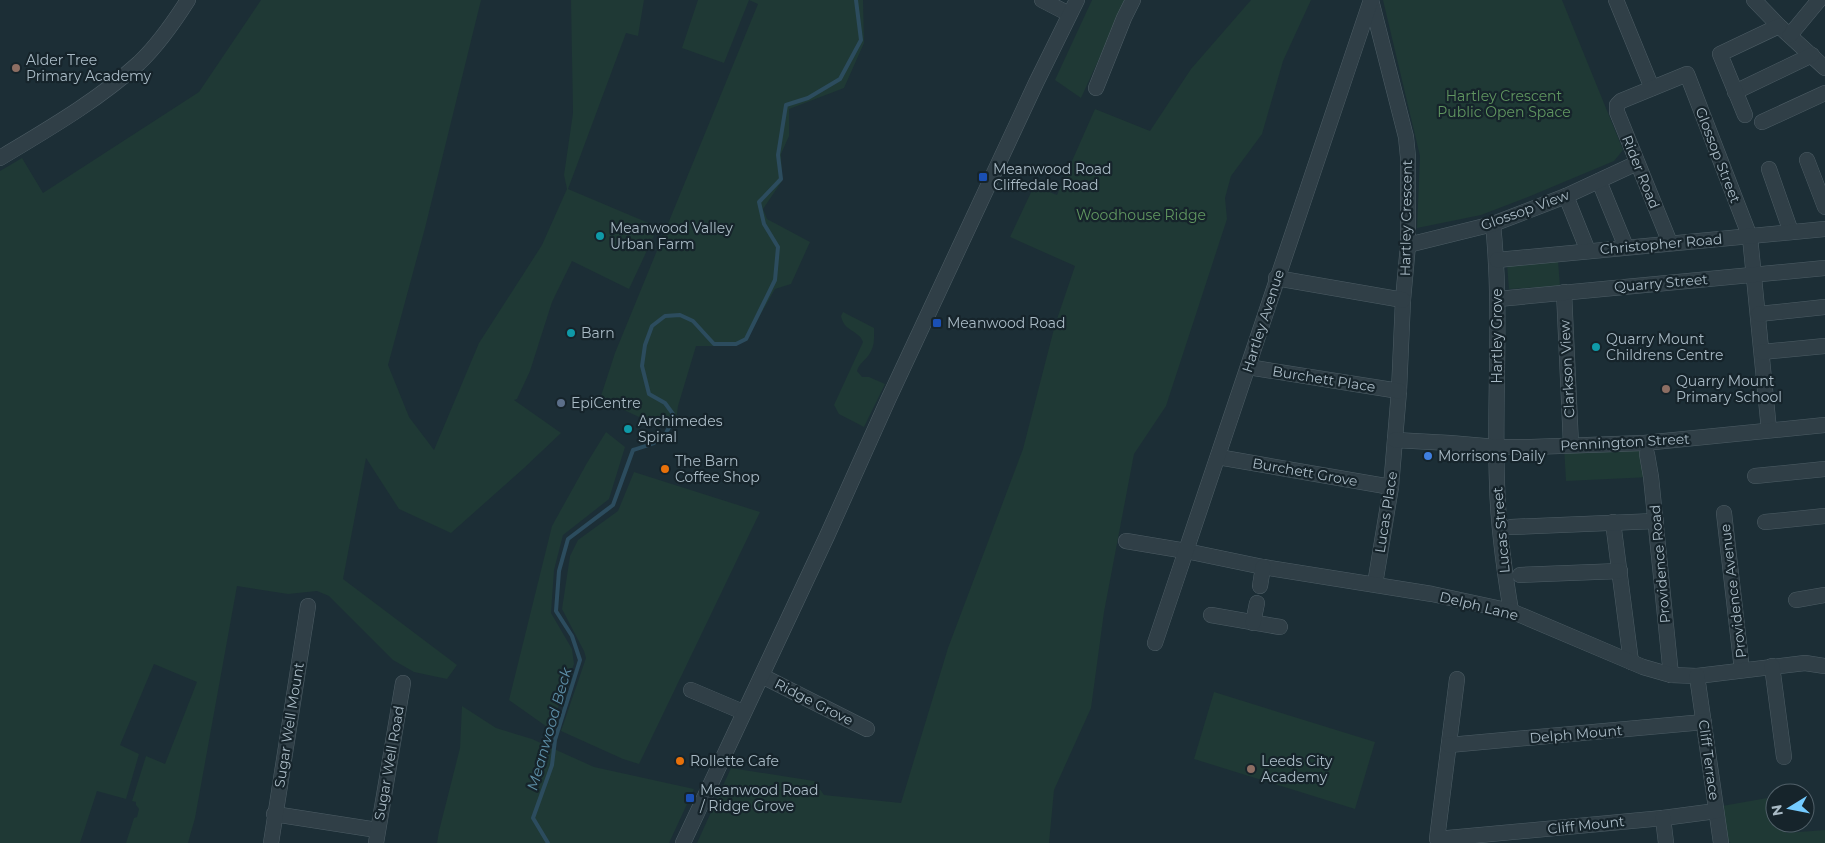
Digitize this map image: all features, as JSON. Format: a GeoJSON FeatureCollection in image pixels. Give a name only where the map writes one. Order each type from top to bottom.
{"type":"FeatureCollection","features":[{"type":"Feature","properties":{"kind":"street"},"geometry":{"type":"LineString","coordinates":[[0,158],[86,106],[140,62],[172,24],[188,0]]}},
{"type":"Feature","properties":{"kind":"street"},"geometry":{"type":"LineString","coordinates":[[1042,0],[1070,14]]}},
{"type":"Feature","properties":{"kind":"street"},"geometry":{"type":"LineString","coordinates":[[683,843],[919,334],[1077,0]]}},
{"type":"Feature","properties":{"kind":"street"},"geometry":{"type":"LineString","coordinates":[[1096,88],[1133,0]]}},
{"type":"Feature","properties":{"kind":"street","name":"Hartley Crescent"},"geometry":{"type":"LineString","coordinates":[[1371,0],[1406,137],[1408,157],[1408,245],[1403,300],[1396,440]]}},
{"type":"Feature","properties":{"kind":"street","name":"Hartley Avenue"},"geometry":{"type":"LineString","coordinates":[[1155,643],[1276,278],[1371,0]]}},
{"type":"Feature","properties":{"kind":"street"},"geometry":{"type":"LineString","coordinates":[[1616,0],[1652,88]]}},
{"type":"Feature","properties":{"kind":"street"},"geometry":{"type":"LineString","coordinates":[[1754,0],[1825,68]]}},
{"type":"Feature","properties":{"kind":"street"},"geometry":{"type":"LineString","coordinates":[[1745,115],[1720,54],[1785,31],[1819,0]]}},
{"type":"Feature","properties":{"kind":"street"},"geometry":{"type":"LineString","coordinates":[[1735,92],[1812,55]]}},
{"type":"Feature","properties":{"kind":"street","name":"Glossop Street"},"geometry":{"type":"LineString","coordinates":[[1652,88],[1687,74],[1750,237],[1769,430]]}},
{"type":"Feature","properties":{"kind":"street","name":"Rider Road"},"geometry":{"type":"LineString","coordinates":[[1652,88],[1621,101],[1617,105],[1617,112],[1670,243]]}},
{"type":"Feature","properties":{"kind":"street"},"geometry":{"type":"LineString","coordinates":[[1762,122],[1825,93]]}},
{"type":"Feature","properties":{"kind":"street"},"geometry":{"type":"LineString","coordinates":[[1808,160],[1825,207]]}},
{"type":"Feature","properties":{"kind":"street","name":"Glossop View"},"geometry":{"type":"LineString","coordinates":[[1408,245],[1493,224],[1566,196],[1638,162]]}},
{"type":"Feature","properties":{"kind":"street"},"geometry":{"type":"LineString","coordinates":[[1768,169],[1791,232]]}},
{"type":"Feature","properties":{"kind":"street"},"geometry":{"type":"LineString","coordinates":[[1599,181],[1626,247]]}},
{"type":"Feature","properties":{"kind":"street"},"geometry":{"type":"LineString","coordinates":[[1566,196],[1588,251]]}},
{"type":"Feature","properties":{"kind":"street","name":"Hartley Grove"},"geometry":{"type":"LineString","coordinates":[[1493,224],[1497,260],[1498,299],[1496,447]]}},
{"type":"Feature","properties":{"kind":"street","name":"Christopher Road"},"geometry":{"type":"LineString","coordinates":[[1497,260],[1825,229]]}},
{"type":"Feature","properties":{"kind":"street","name":"Quarry Street"},"geometry":{"type":"LineString","coordinates":[[1498,299],[1825,268]]}},
{"type":"Feature","properties":{"kind":"street"},"geometry":{"type":"LineString","coordinates":[[1276,278],[1403,300]]}},
{"type":"Feature","properties":{"kind":"street","name":"Clarkson View"},"geometry":{"type":"LineString","coordinates":[[1564,292],[1571,445]]}},
{"type":"Feature","properties":{"kind":"street"},"geometry":{"type":"LineString","coordinates":[[1758,314],[1825,307]]}},
{"type":"Feature","properties":{"kind":"street"},"geometry":{"type":"LineString","coordinates":[[1762,352],[1825,346]]}},
{"type":"Feature","properties":{"kind":"street","name":"Burchett Place"},"geometry":{"type":"LineString","coordinates":[[1248,367],[1399,391]]}},
{"type":"Feature","properties":{"kind":"street","name":"Pennington Street"},"geometry":{"type":"LineString","coordinates":[[1396,440],[1450,442],[1496,447],[1644,443],[1825,425]]}},
{"type":"Feature","properties":{"kind":"street","name":"Lucas Place"},"geometry":{"type":"LineString","coordinates":[[1374,584],[1391,487],[1396,440]]}},
{"type":"Feature","properties":{"kind":"street","name":"Lucas Street"},"geometry":{"type":"LineString","coordinates":[[1496,447],[1500,527],[1511,612]]}},
{"type":"Feature","properties":{"kind":"street","name":"Providence Road"},"geometry":{"type":"LineString","coordinates":[[1647,454],[1656,521],[1670,675]]}},
{"type":"Feature","properties":{"kind":"street","name":"Burchett Grove"},"geometry":{"type":"LineString","coordinates":[[1218,457],[1391,487]]}},
{"type":"Feature","properties":{"kind":"street"},"geometry":{"type":"LineString","coordinates":[[1755,476],[1825,469]]}},
{"type":"Feature","properties":{"kind":"street","name":"Providence Avenue"},"geometry":{"type":"LineString","coordinates":[[1724,513],[1742,670]]}},
{"type":"Feature","properties":{"kind":"street"},"geometry":{"type":"LineString","coordinates":[[1765,522],[1825,516]]}},
{"type":"Feature","properties":{"kind":"street"},"geometry":{"type":"LineString","coordinates":[[1511,527],[1656,521]]}},
{"type":"Feature","properties":{"kind":"street"},"geometry":{"type":"LineString","coordinates":[[1613,522],[1631,662]]}},
{"type":"Feature","properties":{"kind":"street","name":"Delph Lane"},"geometry":{"type":"LineString","coordinates":[[1126,541],[1186,550],[1263,567],[1432,594],[1511,612],[1631,662],[1670,675],[1697,676],[1805,663],[1825,666]]}},
{"type":"Feature","properties":{"kind":"street"},"geometry":{"type":"LineString","coordinates":[[1260,586],[1263,567]]}},
{"type":"Feature","properties":{"kind":"street"},"geometry":{"type":"LineString","coordinates":[[1520,575],[1620,571]]}},
{"type":"Feature","properties":{"kind":"street"},"geometry":{"type":"LineString","coordinates":[[1796,600],[1825,595]]}},
{"type":"Feature","properties":{"kind":"street"},"geometry":{"type":"LineString","coordinates":[[1253,622],[1257,603]]}},
{"type":"Feature","properties":{"kind":"street","name":"Sugar Well Mount"},"geometry":{"type":"LineString","coordinates":[[271,843],[274,814],[308,606]]}},
{"type":"Feature","properties":{"kind":"street"},"geometry":{"type":"LineString","coordinates":[[1211,615],[1280,628]]}},
{"type":"Feature","properties":{"kind":"street"},"geometry":{"type":"LineString","coordinates":[[1772,666],[1784,757]]}},
{"type":"Feature","properties":{"kind":"street","name":"Ridge Grove"},"geometry":{"type":"LineString","coordinates":[[762,676],[867,728]]}},
{"type":"Feature","properties":{"kind":"street","name":"Cliff Terrace"},"geometry":{"type":"LineString","coordinates":[[1697,676],[1721,843]]}},
{"type":"Feature","properties":{"kind":"street","name":"Cliff Mount"},"geometry":{"type":"LineString","coordinates":[[1457,679],[1437,839],[1474,840],[1716,811]]}},
{"type":"Feature","properties":{"kind":"street","name":"Sugar Well Road"},"geometry":{"type":"LineString","coordinates":[[377,836],[403,682]]}},
{"type":"Feature","properties":{"kind":"street"},"geometry":{"type":"LineString","coordinates":[[692,690],[744,712]]}},
{"type":"Feature","properties":{"kind":"street","name":"Delph Mount"},"geometry":{"type":"LineString","coordinates":[[1449,746],[1704,722]]}},
{"type":"Feature","properties":{"kind":"street"},"geometry":{"type":"LineString","coordinates":[[274,814],[377,836]]}},
{"type":"Feature","properties":{"kind":"street"},"geometry":{"type":"LineString","coordinates":[[1663,818],[1666,843]]}},
{"type":"Feature","properties":{"kind":"green space"},"geometry":{"type":"Polygon","coordinates":[[[261,0],[481,0],[425,228],[388,365],[409,417],[434,450],[479,343],[542,245],[567,189],[564,175],[573,113],[571,0],[644,0],[638,36],[626,33],[568,189],[658,227],[629,289],[572,261],[552,302],[530,371],[517,399],[514,400],[561,433],[451,533],[399,509],[366,458],[343,579],[457,665],[447,679],[414,672],[393,660],[329,596],[317,591],[288,594],[237,586],[195,818],[188,843],[126,843],[139,809],[136,802],[132,801],[146,756],[165,764],[197,682],[154,664],[120,745],[139,754],[126,799],[97,791],[80,843],[0,843],[0,171],[22,158],[43,193],[199,92],[261,0]]]}},
{"type":"Feature","properties":{"kind":"green space"},"geometry":{"type":"Polygon","coordinates":[[[698,0],[749,0],[724,63],[682,48],[698,0]]]}},
{"type":"Feature","properties":{"kind":"green space"},"geometry":{"type":"Polygon","coordinates":[[[749,0],[863,0],[864,43],[844,88],[789,109],[789,136],[781,154],[782,181],[763,209],[767,219],[810,242],[791,284],[775,289],[746,340],[728,346],[696,346],[678,406],[676,421],[666,419],[666,426],[663,428],[600,399],[615,353],[758,4],[749,0]]]}},
{"type":"Feature","properties":{"kind":"green space"},"geometry":{"type":"Polygon","coordinates":[[[1092,0],[1126,0],[1081,98],[1055,80],[1092,0]]]}},
{"type":"Feature","properties":{"kind":"green space","name":"Woodhouse Ridge"},"geometry":{"type":"Polygon","coordinates":[[[1251,0],[1311,0],[1283,61],[1262,134],[1231,176],[1225,198],[1227,219],[1166,406],[1134,454],[1104,612],[1091,708],[1054,790],[1049,843],[697,843],[731,768],[814,781],[824,795],[901,803],[948,648],[1023,449],[1055,325],[1075,266],[1010,237],[1034,186],[1057,195],[1095,109],[1150,131],[1191,69],[1251,0]]]}},
{"type":"Feature","properties":{"kind":"green space","name":"Hartley Crescent Public Open Space"},"geometry":{"type":"Polygon","coordinates":[[[1383,0],[1562,0],[1623,150],[1614,161],[1481,215],[1417,228],[1420,156],[1383,0]]]}},
{"type":"Feature","properties":{"kind":"green space"},"geometry":{"type":"Polygon","coordinates":[[[1558,261],[1560,286],[1509,289],[1507,264],[1558,261]]]}},
{"type":"Feature","properties":{"kind":"green space"},"geometry":{"type":"Polygon","coordinates":[[[843,312],[874,328],[872,350],[857,371],[862,377],[869,377],[885,384],[864,427],[839,414],[834,405],[863,342],[858,335],[845,325],[841,316],[843,312]]]}},
{"type":"Feature","properties":{"kind":"green space"},"geometry":{"type":"Polygon","coordinates":[[[606,432],[625,447],[609,499],[563,535],[554,570],[551,613],[572,649],[574,664],[550,729],[509,700],[552,526],[606,432]]]}},
{"type":"Feature","properties":{"kind":"green space"},"geometry":{"type":"Polygon","coordinates":[[[1644,443],[1651,477],[1566,481],[1564,446],[1644,443]]]}},
{"type":"Feature","properties":{"kind":"green space"},"geometry":{"type":"Polygon","coordinates":[[[634,472],[760,512],[639,764],[623,759],[561,731],[586,658],[562,609],[570,556],[578,540],[618,511],[634,472]]]}},
{"type":"Feature","properties":{"kind":"green space"},"geometry":{"type":"Polygon","coordinates":[[[1214,692],[1375,742],[1355,809],[1194,759],[1214,692]]]}},
{"type":"Feature","properties":{"kind":"green space"},"geometry":{"type":"Polygon","coordinates":[[[462,706],[496,728],[532,739],[594,767],[694,789],[669,843],[437,843],[460,748],[462,706]]]}},
{"type":"Feature","properties":{"kind":"green space"},"geometry":{"type":"Polygon","coordinates":[[[1765,798],[1765,833],[1815,833],[1815,831],[1825,830],[1825,843],[1731,843],[1725,839],[1722,806],[1765,798]]]}},
{"type":"Feature","properties":{"kind":"waterway","name":"Meanwood Beck"},"geometry":{"type":"LineString","coordinates":[[548,843],[533,818],[552,765],[555,740],[580,660],[572,636],[556,611],[559,571],[568,539],[613,505],[633,450],[660,440],[671,423],[673,414],[665,403],[649,394],[642,366],[645,345],[652,326],[665,316],[680,315],[693,321],[714,344],[736,344],[746,339],[775,280],[778,247],[764,224],[759,202],[781,179],[778,155],[786,105],[808,98],[840,79],[861,40],[856,0]]}},
{"type":"Feature","properties":{"kind":"place","name":"Alder Tree Primary Academy"},"geometry":{"type":"Point","coordinates":[16,68]}},
{"type":"Feature","properties":{"kind":"place","name":"Meanwood Road Cliffedale Road"},"geometry":{"type":"Point","coordinates":[983,177]}},
{"type":"Feature","properties":{"kind":"place","name":"Meanwood Valley Urban Farm"},"geometry":{"type":"Point","coordinates":[600,236]}},
{"type":"Feature","properties":{"kind":"place","name":"Meanwood Road"},"geometry":{"type":"Point","coordinates":[937,323]}},
{"type":"Feature","properties":{"kind":"place","name":"Barn"},"geometry":{"type":"Point","coordinates":[571,333]}},
{"type":"Feature","properties":{"kind":"place","name":"Quarry Mount Childrens Centre"},"geometry":{"type":"Point","coordinates":[1596,347]}},
{"type":"Feature","properties":{"kind":"place","name":"Quarry Mount Primary School"},"geometry":{"type":"Point","coordinates":[1666,389]}},
{"type":"Feature","properties":{"kind":"place","name":"EpiCentre"},"geometry":{"type":"Point","coordinates":[561,403]}},
{"type":"Feature","properties":{"kind":"place","name":"Archimedes Spiral"},"geometry":{"type":"Point","coordinates":[628,429]}},
{"type":"Feature","properties":{"kind":"place","name":"Morrisons Daily"},"geometry":{"type":"Point","coordinates":[1428,456]}},
{"type":"Feature","properties":{"kind":"place","name":"The Barn Coffee Shop"},"geometry":{"type":"Point","coordinates":[665,469]}},
{"type":"Feature","properties":{"kind":"place","name":"Rollette Cafe"},"geometry":{"type":"Point","coordinates":[680,761]}},
{"type":"Feature","properties":{"kind":"place","name":"Leeds City Academy"},"geometry":{"type":"Point","coordinates":[1251,769]}},
{"type":"Feature","properties":{"kind":"place","name":"Meanwood Road / Ridge Grove"},"geometry":{"type":"Point","coordinates":[690,798]}}]}
